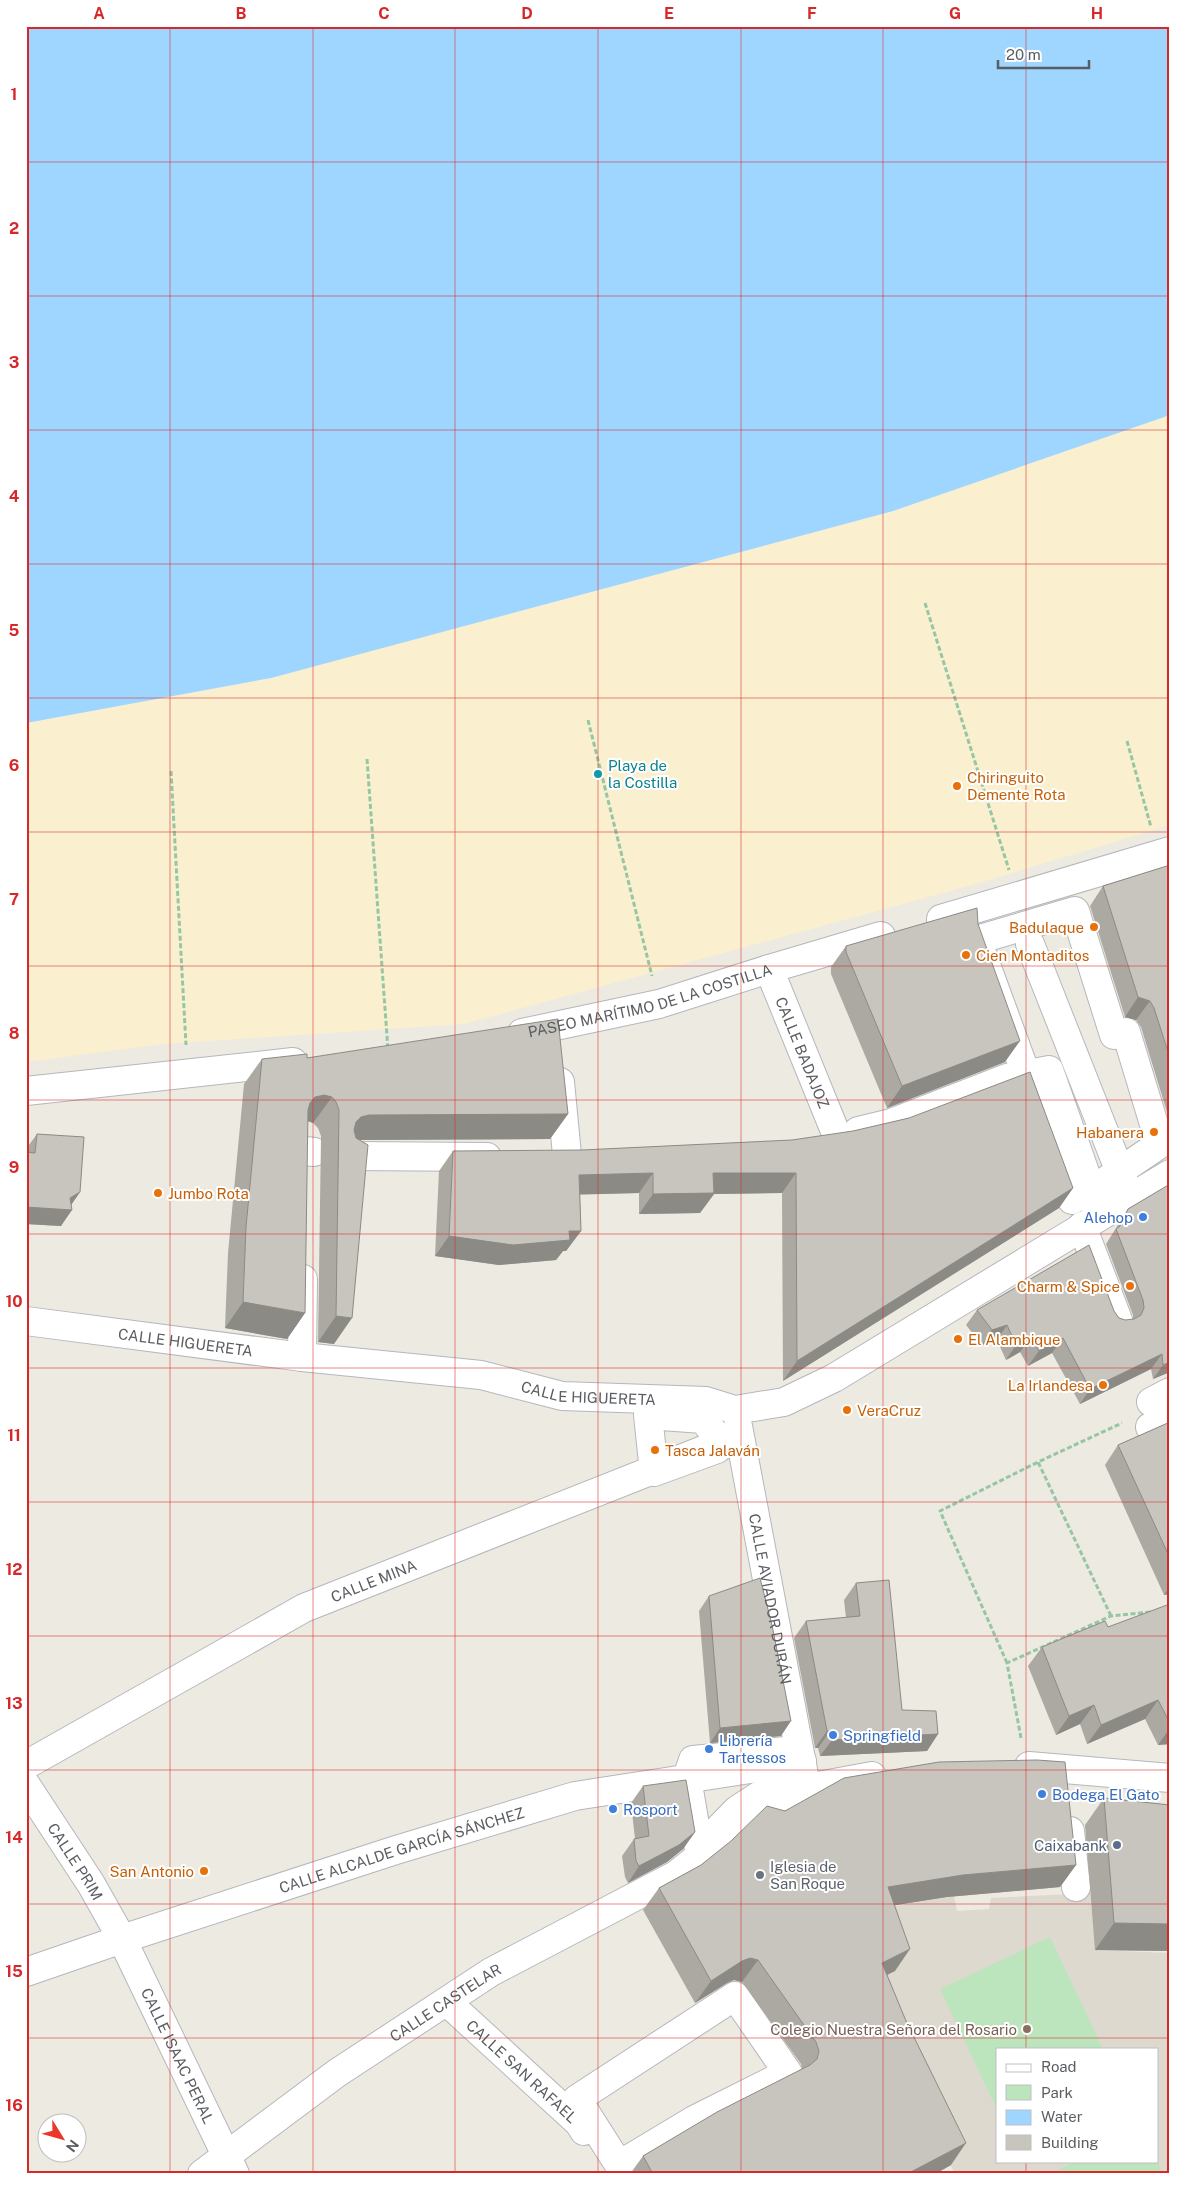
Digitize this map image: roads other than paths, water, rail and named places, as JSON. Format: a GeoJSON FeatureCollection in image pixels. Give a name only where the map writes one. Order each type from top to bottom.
{"type":"FeatureCollection","features":[{"type":"Feature","properties":{"kind":"street","name":"PASEO MARÍTIMO DE LA COSTILLA"},"geometry":{"type":"LineString","coordinates":[[500,1036],[556,1043],[660,1004],[768,969],[1164,853]]}},
{"type":"Feature","properties":{"kind":"street"},"geometry":{"type":"LineString","coordinates":[[1091,1210],[1120,1171],[1160,1144],[1126,1032],[1114,1035],[1075,911],[978,940],[1072,1200],[1091,1210],[1130,1197],[1170,1174]]}},
{"type":"Feature","properties":{"kind":"street"},"geometry":{"type":"LineString","coordinates":[[1030,944],[1130,1197]]}},
{"type":"Feature","properties":{"kind":"street","name":"CALLE BADAJOZ"},"geometry":{"type":"LineString","coordinates":[[768,969],[824,1138],[891,1123],[1007,1078],[1026,1074]]}},
{"type":"Feature","properties":{"kind":"street"},"geometry":{"type":"LineString","coordinates":[[539,1156],[577,1155],[556,1043]]}},
{"type":"Feature","properties":{"kind":"street"},"geometry":{"type":"LineString","coordinates":[[26,1090],[314,1060]]}},
{"type":"Feature","properties":{"kind":"street"},"geometry":{"type":"LineString","coordinates":[[305,1181],[308,1147]]}},
{"type":"Feature","properties":{"kind":"street"},"geometry":{"type":"LineString","coordinates":[[351,1156],[511,1156]]}},
{"type":"Feature","properties":{"kind":"street"},"geometry":{"type":"LineString","coordinates":[[1091,1210],[1118,1320]]}},
{"type":"Feature","properties":{"kind":"street","name":"CALLE HIGUERETA"},"geometry":{"type":"LineString","coordinates":[[26,1322],[302,1357],[481,1375],[562,1396],[706,1401],[735,1410],[784,1402],[834,1378],[1091,1210]]}},
{"type":"Feature","properties":{"kind":"street"},"geometry":{"type":"LineString","coordinates":[[302,1357],[304,1249]]}},
{"type":"Feature","properties":{"kind":"street","name":"CALLE AVIADOR DURÁN"},"geometry":{"type":"LineString","coordinates":[[735,1410],[729,1444],[798,1761],[807,1788]]}},
{"type":"Feature","properties":{"kind":"street"},"geometry":{"type":"LineString","coordinates":[[653,1469],[648,1415],[703,1419],[714,1433],[729,1444]]}},
{"type":"Feature","properties":{"kind":"street","name":"CALLE MINA"},"geometry":{"type":"LineString","coordinates":[[26,1765],[304,1608],[653,1469],[729,1444]]}},
{"type":"Feature","properties":{"kind":"street"},"geometry":{"type":"LineString","coordinates":[[786,1751],[794,1754],[798,1761],[799,1785],[760,1795],[737,1810],[704,1849],[699,1849],[691,1777],[693,1760],[786,1751]]}},
{"type":"Feature","properties":{"kind":"street"},"geometry":{"type":"LineString","coordinates":[[1013,1766],[1170,1778]]}},
{"type":"Feature","properties":{"kind":"street"},"geometry":{"type":"LineString","coordinates":[[1064,1769],[1076,1887]]}},
{"type":"Feature","properties":{"kind":"street"},"geometry":{"type":"LineString","coordinates":[[704,1849],[736,1820],[763,1802],[807,1788],[894,1773]]}},
{"type":"Feature","properties":{"kind":"street","name":"CALLE ALCALDE GARCÍA SÁNCHEZ"},"geometry":{"type":"LineString","coordinates":[[26,1972],[396,1850],[575,1796],[691,1777]]}},
{"type":"Feature","properties":{"kind":"street","name":"CALLE PRIM"},"geometry":{"type":"LineString","coordinates":[[26,1785],[91,1884],[122,1939]]}},
{"type":"Feature","properties":{"kind":"street","name":"CALLE CASTELAR"},"geometry":{"type":"LineString","coordinates":[[202,2174],[230,2164],[337,2073],[499,1967],[676,1875],[704,1849]]}},
{"type":"Feature","properties":{"kind":"street","name":"CALLE ISAAC PERAL"},"geometry":{"type":"LineString","coordinates":[[122,1939],[230,2164]]}},
{"type":"Feature","properties":{"kind":"street"},"geometry":{"type":"LineString","coordinates":[[735,1996],[788,2074],[694,2120],[608,2170],[577,2099],[735,1996]]}},
{"type":"Feature","properties":{"kind":"street","name":"CALLE SAN RAFAEL"},"geometry":{"type":"LineString","coordinates":[[447,2002],[579,2123],[608,2170]]}},
{"type":"Feature","properties":{"kind":"water"},"geometry":{"type":"Polygon","coordinates":[[[26,26],[1170,26],[1170,415],[893,511],[271,678],[26,723],[26,26]]]}},
{"type":"Feature","properties":{"kind":"place","name":"Playa de la Costilla"},"geometry":{"type":"Point","coordinates":[598,774]}},
{"type":"Feature","properties":{"kind":"place","name":"Chiringuito Demente Rota"},"geometry":{"type":"Point","coordinates":[957,786]}},
{"type":"Feature","properties":{"kind":"place","name":"Badulaque"},"geometry":{"type":"Point","coordinates":[1094,927]}},
{"type":"Feature","properties":{"kind":"place","name":"Cien Montaditos"},"geometry":{"type":"Point","coordinates":[966,955]}},
{"type":"Feature","properties":{"kind":"place","name":"Habanera"},"geometry":{"type":"Point","coordinates":[1154,1132]}},
{"type":"Feature","properties":{"kind":"place","name":"Jumbo Rota"},"geometry":{"type":"Point","coordinates":[158,1193]}},
{"type":"Feature","properties":{"kind":"place","name":"Alehop"},"geometry":{"type":"Point","coordinates":[1143,1217]}},
{"type":"Feature","properties":{"kind":"place","name":"Charm & Spice"},"geometry":{"type":"Point","coordinates":[1130,1286]}},
{"type":"Feature","properties":{"kind":"place","name":"El Alambique"},"geometry":{"type":"Point","coordinates":[958,1339]}},
{"type":"Feature","properties":{"kind":"place","name":"La Irlandesa"},"geometry":{"type":"Point","coordinates":[1103,1385]}},
{"type":"Feature","properties":{"kind":"place","name":"VeraCruz"},"geometry":{"type":"Point","coordinates":[847,1410]}},
{"type":"Feature","properties":{"kind":"place","name":"Tasca Jalaván"},"geometry":{"type":"Point","coordinates":[655,1450]}},
{"type":"Feature","properties":{"kind":"place","name":"Springfield"},"geometry":{"type":"Point","coordinates":[833,1735]}},
{"type":"Feature","properties":{"kind":"place","name":"Librería Tartessos"},"geometry":{"type":"Point","coordinates":[709,1749]}},
{"type":"Feature","properties":{"kind":"place","name":"Bodega El Gato"},"geometry":{"type":"Point","coordinates":[1042,1794]}},
{"type":"Feature","properties":{"kind":"place","name":"Rosport"},"geometry":{"type":"Point","coordinates":[613,1809]}},
{"type":"Feature","properties":{"kind":"place","name":"Caixabank"},"geometry":{"type":"Point","coordinates":[1117,1845]}},
{"type":"Feature","properties":{"kind":"place","name":"San Antonio"},"geometry":{"type":"Point","coordinates":[204,1871]}},
{"type":"Feature","properties":{"kind":"place","name":"Iglesia de San Roque"},"geometry":{"type":"Point","coordinates":[760,1875]}},
{"type":"Feature","properties":{"kind":"place","name":"Colegio Nuestra Señora del Rosario"},"geometry":{"type":"Point","coordinates":[1027,2029]}}]}
